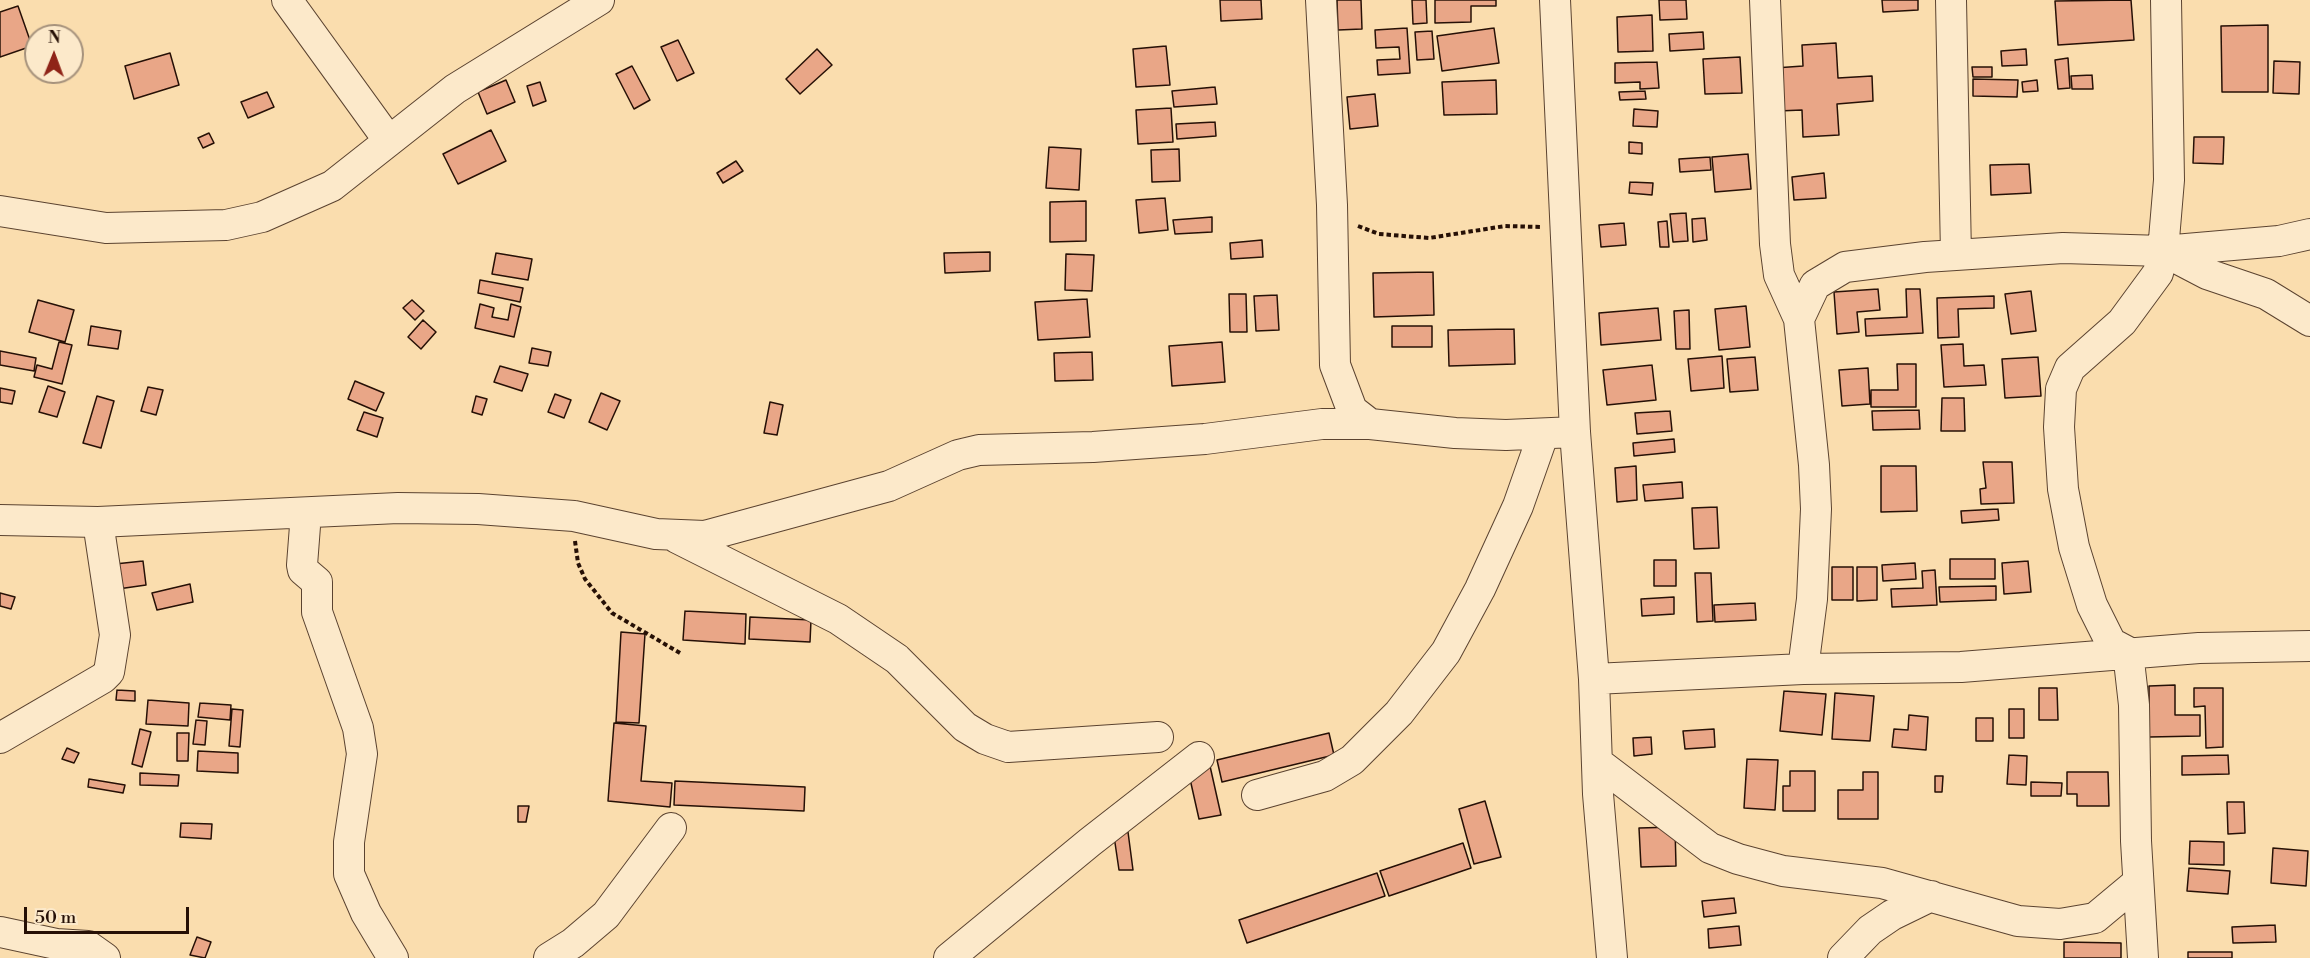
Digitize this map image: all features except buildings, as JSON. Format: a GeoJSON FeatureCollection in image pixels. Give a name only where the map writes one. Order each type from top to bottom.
{"type":"FeatureCollection","features":[{"type":"Feature","properties":{"kind":"street"},"geometry":{"type":"LineString","coordinates":[[287,0],[390,141]]}},
{"type":"Feature","properties":{"kind":"street"},"geometry":{"type":"LineString","coordinates":[[0,212],[106,228],[226,225],[262,217],[332,186],[455,89],[599,0]]}},
{"type":"Feature","properties":{"kind":"street"},"geometry":{"type":"LineString","coordinates":[[1322,0],[1332,205],[1335,365],[1352,410],[1370,424]]}},
{"type":"Feature","properties":{"kind":"street"},"geometry":{"type":"LineString","coordinates":[[1555,0],[1575,432],[1612,958]]}},
{"type":"Feature","properties":{"kind":"street"},"geometry":{"type":"LineString","coordinates":[[1765,0],[1775,244],[1779,275],[1799,319],[1814,465],[1816,509],[1812,599],[1803,669]]}},
{"type":"Feature","properties":{"kind":"street"},"geometry":{"type":"LineString","coordinates":[[1951,0],[1956,255]]}},
{"type":"Feature","properties":{"kind":"street"},"geometry":{"type":"LineString","coordinates":[[2128,652],[2111,643],[2091,605],[2074,547],[2063,489],[2059,427],[2061,389],[2070,368],[2122,322],[2158,273],[2163,250],[2169,180],[2166,0]]}},
{"type":"Feature","properties":{"kind":"street"},"geometry":{"type":"LineString","coordinates":[[1799,319],[1815,285],[1845,267],[1956,255],[2063,248],[2163,250],[2279,241],[2310,234]]}},
{"type":"Feature","properties":{"kind":"street"},"geometry":{"type":"LineString","coordinates":[[2163,250],[2208,274],[2266,294],[2310,321]]}},
{"type":"Feature","properties":{"kind":"street"},"geometry":{"type":"LineString","coordinates":[[0,520],[98,522],[398,508],[478,509],[574,516],[674,536],[705,536],[889,486],[958,455],[979,450],[1093,447],[1205,439],[1280,428],[1370,424],[1455,433],[1543,435],[1575,432]]}},
{"type":"Feature","properties":{"kind":"street"},"geometry":{"type":"LineString","coordinates":[[1257,795],[1325,776],[1352,760],[1399,713],[1446,651],[1480,589],[1518,506],[1543,435]]}},
{"type":"Feature","properties":{"kind":"street"},"geometry":{"type":"LineString","coordinates":[[306,513],[302,566],[303,570],[317,582],[317,612],[358,728],[362,754],[349,842],[349,874],[366,913],[393,958]]}},
{"type":"Feature","properties":{"kind":"street"},"geometry":{"type":"LineString","coordinates":[[0,738],[93,684],[109,672],[115,635],[98,522]]}},
{"type":"Feature","properties":{"kind":"street"},"geometry":{"type":"LineString","coordinates":[[674,536],[838,619],[897,659],[965,727],[985,740],[1008,747],[1158,737]]}},
{"type":"Feature","properties":{"kind":"street"},"geometry":{"type":"LineString","coordinates":[[1594,679],[1803,669],[1961,667],[2128,652],[2310,646]]}},
{"type":"Feature","properties":{"kind":"street"},"geometry":{"type":"LineString","coordinates":[[2128,652],[2134,705],[2137,883],[2143,958]]}},
{"type":"Feature","properties":{"kind":"street"},"geometry":{"type":"LineString","coordinates":[[949,958],[1090,842],[1199,757]]}},
{"type":"Feature","properties":{"kind":"street"},"geometry":{"type":"LineString","coordinates":[[1597,762],[1710,848],[1738,859],[1783,871],[1864,880],[2018,921],[2071,923],[2095,918],[2137,883]]}},
{"type":"Feature","properties":{"kind":"street"},"geometry":{"type":"LineString","coordinates":[[549,958],[573,943],[606,915],[671,828]]}},
{"type":"Feature","properties":{"kind":"street"},"geometry":{"type":"LineString","coordinates":[[1843,958],[1877,925],[1931,897]]}},
{"type":"Feature","properties":{"kind":"street"},"geometry":{"type":"LineString","coordinates":[[0,932],[56,944],[88,946],[105,958]]}},
{"type":"Feature","properties":{"kind":"path"},"geometry":{"type":"LineString","coordinates":[[1332,205],[1354,224],[1379,234],[1430,238],[1505,226],[1531,225],[1564,231]]}},
{"type":"Feature","properties":{"kind":"path"},"geometry":{"type":"LineString","coordinates":[[574,516],[576,554],[585,579],[612,613],[680,653]]}}]}
